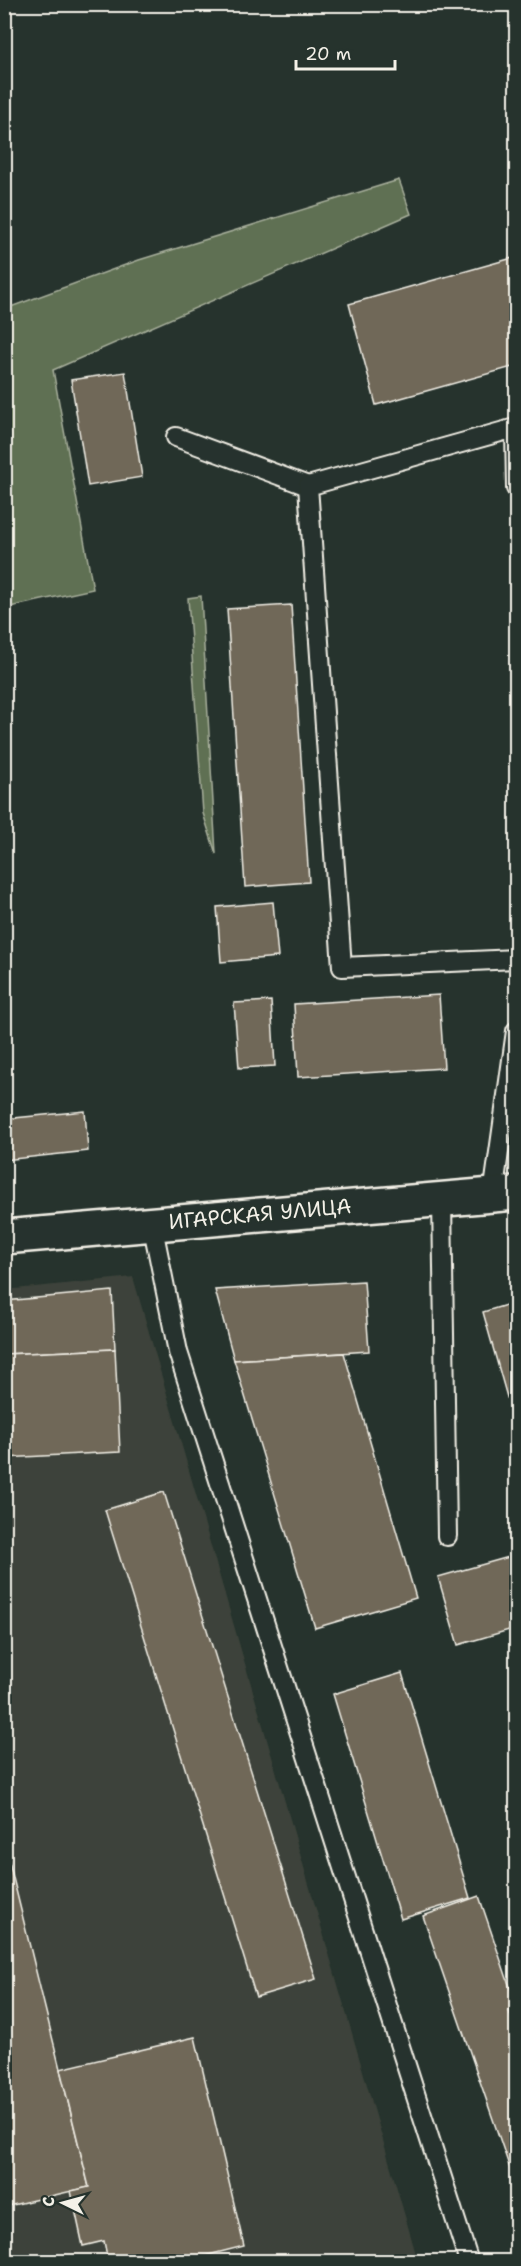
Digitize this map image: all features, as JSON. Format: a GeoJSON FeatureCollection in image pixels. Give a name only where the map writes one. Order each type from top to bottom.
{"type":"FeatureCollection","features":[{"type":"Feature","properties":{"kind":"street","name":"ИГАРСКАЯ УЛИЦА"},"geometry":{"type":"LineString","coordinates":[[4,1237],[505,1194]]}},
{"type":"Feature","properties":{"kind":"lane"},"geometry":{"type":"LineString","coordinates":[[176,437],[308,486],[515,428],[516,488]]}},
{"type":"Feature","properties":{"kind":"lane"},"geometry":{"type":"LineString","coordinates":[[308,486],[342,968],[516,959]]}},
{"type":"Feature","properties":{"kind":"lane"},"geometry":{"type":"LineString","coordinates":[[505,1194],[516,1031]]}},
{"type":"Feature","properties":{"kind":"lane"},"geometry":{"type":"LineString","coordinates":[[442,1199],[447,1536]]}},
{"type":"Feature","properties":{"kind":"lane"},"geometry":{"type":"LineString","coordinates":[[152,1223],[178,1352],[469,2262]]}},
{"type":"Feature","properties":{"kind":"shaded area"},"geometry":{"type":"Polygon","coordinates":[[[133,1277],[418,2261],[5,2262],[5,1290],[133,1277]]]}},
{"type":"Feature","properties":{"kind":"green space"},"geometry":{"type":"Polygon","coordinates":[[[399,180],[411,214],[53,370],[93,589],[5,608],[5,309],[139,260],[399,180]]]}},
{"type":"Feature","properties":{"kind":"green space"},"geometry":{"type":"Polygon","coordinates":[[[201,596],[216,854],[203,813],[188,598],[201,596]]]}},
{"type":"Feature","properties":{"kind":"building"},"geometry":{"type":"Polygon","coordinates":[[[516,257],[516,366],[376,405],[349,304],[516,257]]]}},
{"type":"Feature","properties":{"kind":"building"},"geometry":{"type":"Polygon","coordinates":[[[125,372],[142,477],[88,486],[71,380],[125,372]]]}},
{"type":"Feature","properties":{"kind":"building"},"geometry":{"type":"Polygon","coordinates":[[[291,605],[309,882],[245,887],[227,609],[291,605]]]}},
{"type":"Feature","properties":{"kind":"building"},"geometry":{"type":"Polygon","coordinates":[[[273,902],[278,957],[221,962],[217,907],[273,902]]]}},
{"type":"Feature","properties":{"kind":"building"},"geometry":{"type":"Polygon","coordinates":[[[439,995],[444,1068],[298,1077],[294,1004],[439,995]]]}},
{"type":"Feature","properties":{"kind":"building"},"geometry":{"type":"Polygon","coordinates":[[[271,1001],[275,1066],[239,1068],[234,1003],[271,1001]]]}},
{"type":"Feature","properties":{"kind":"building"},"geometry":{"type":"Polygon","coordinates":[[[85,1111],[88,1151],[4,1160],[4,1119],[85,1111]]]}},
{"type":"Feature","properties":{"kind":"building"},"geometry":{"type":"Polygon","coordinates":[[[364,1281],[369,1351],[234,1360],[215,1290],[364,1281]]]}},
{"type":"Feature","properties":{"kind":"building"},"geometry":{"type":"Polygon","coordinates":[[[112,1291],[115,1349],[4,1354],[4,1301],[112,1291]]]}},
{"type":"Feature","properties":{"kind":"building"},"geometry":{"type":"Polygon","coordinates":[[[516,1302],[516,1429],[483,1312],[516,1302]]]}},
{"type":"Feature","properties":{"kind":"building"},"geometry":{"type":"Polygon","coordinates":[[[115,1349],[120,1452],[4,1458],[4,1354],[115,1349]]]}},
{"type":"Feature","properties":{"kind":"building"},"geometry":{"type":"Polygon","coordinates":[[[344,1353],[416,1598],[315,1628],[234,1360],[344,1353]]]}},
{"type":"Feature","properties":{"kind":"building"},"geometry":{"type":"Polygon","coordinates":[[[164,1492],[316,1979],[256,1997],[105,1510],[164,1492]]]}},
{"type":"Feature","properties":{"kind":"building"},"geometry":{"type":"Polygon","coordinates":[[[516,1555],[516,1628],[458,1645],[438,1577],[516,1555]]]}},
{"type":"Feature","properties":{"kind":"building"},"geometry":{"type":"Polygon","coordinates":[[[402,1673],[470,1898],[401,1919],[333,1694],[402,1673]]]}},
{"type":"Feature","properties":{"kind":"building"},"geometry":{"type":"Polygon","coordinates":[[[4,1841],[89,2187],[4,2207],[4,1841]]]}},
{"type":"Feature","properties":{"kind":"building"},"geometry":{"type":"Polygon","coordinates":[[[479,1896],[516,2005],[516,2009],[509,2011],[516,2033],[516,2186],[423,1916],[479,1896]]]}},
{"type":"Feature","properties":{"kind":"building"},"geometry":{"type":"Polygon","coordinates":[[[195,2037],[244,2246],[181,2262],[108,2262],[104,2241],[83,2246],[71,2191],[89,2187],[60,2069],[195,2037]]]}}]}
